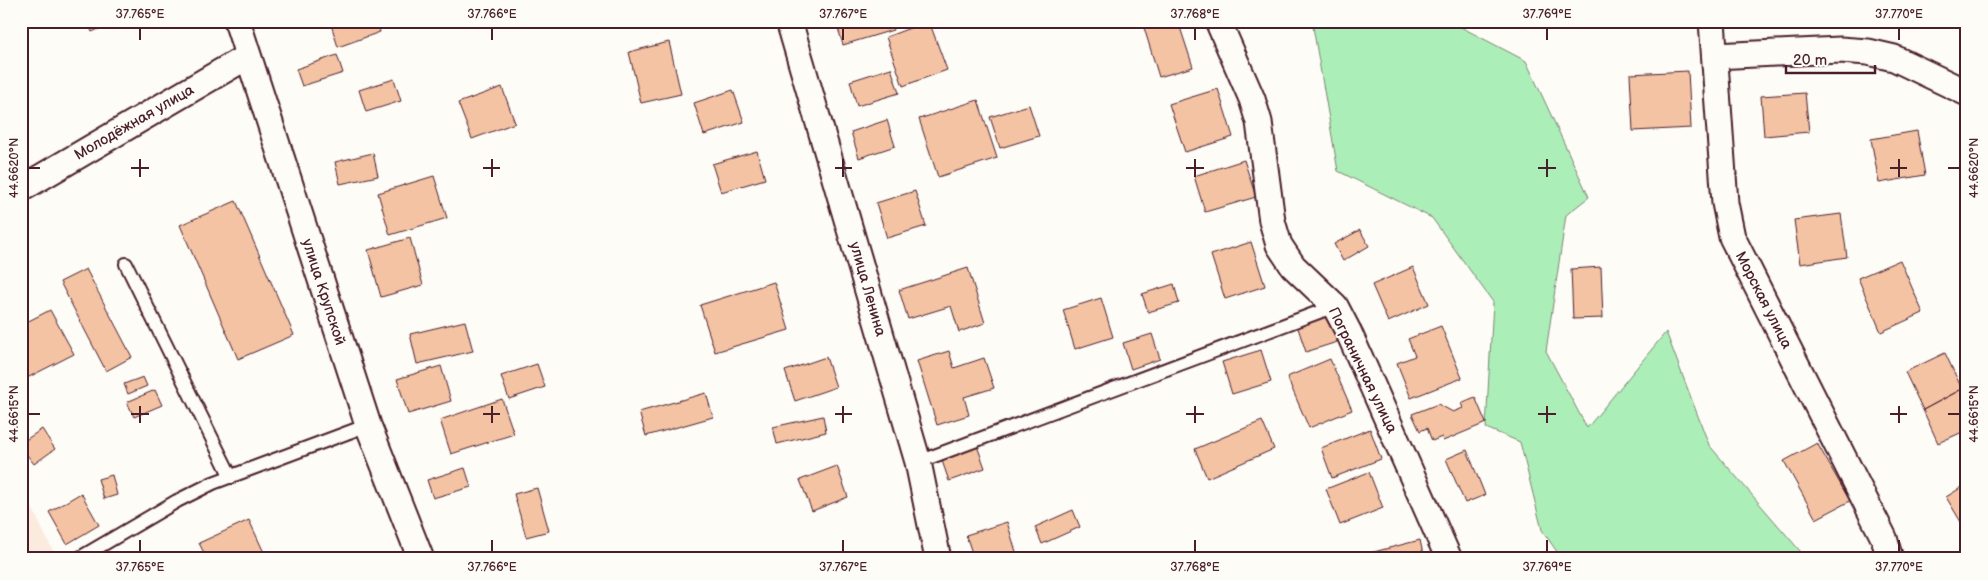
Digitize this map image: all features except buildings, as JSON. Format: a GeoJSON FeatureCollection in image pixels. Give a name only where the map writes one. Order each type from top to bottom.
{"type":"FeatureCollection","features":[{"type":"Feature","properties":{"kind":"street","name":"улица Крупской"},"geometry":{"type":"LineString","coordinates":[[237,21],[368,425],[421,559]]}},
{"type":"Feature","properties":{"kind":"street","name":"улица Ленина"},"geometry":{"type":"LineString","coordinates":[[789,21],[918,462],[938,559]]}},
{"type":"Feature","properties":{"kind":"street","name":"Пограничная улица"},"geometry":{"type":"LineString","coordinates":[[1218,21],[1260,122],[1272,221],[1279,245],[1293,266],[1336,306],[1449,559]]}},
{"type":"Feature","properties":{"kind":"street","name":"Морская улица"},"geometry":{"type":"LineString","coordinates":[[1712,21],[1725,203],[1732,236],[1884,538],[1890,559]]}},
{"type":"Feature","properties":{"kind":"street"},"geometry":{"type":"LineString","coordinates":[[1715,56],[1840,50],[1868,52],[1894,58],[1967,93]]}},
{"type":"Feature","properties":{"kind":"street","name":"Молодёжная улица"},"geometry":{"type":"LineString","coordinates":[[21,189],[248,56]]}},
{"type":"Feature","properties":{"kind":"lane"},"geometry":{"type":"LineString","coordinates":[[126,264],[230,477]]}},
{"type":"Feature","properties":{"kind":"lane"},"geometry":{"type":"LineString","coordinates":[[918,462],[1336,306]]}},
{"type":"Feature","properties":{"kind":"lane"},"geometry":{"type":"LineString","coordinates":[[78,559],[177,501],[230,477],[368,425]]}},
{"type":"Feature","properties":{"kind":"shaded area"},"geometry":{"type":"Polygon","coordinates":[[[21,485],[57,559],[21,559],[21,485]]]}},
{"type":"Feature","properties":{"kind":"green space"},"geometry":{"type":"Polygon","coordinates":[[[1312,21],[1455,21],[1455,24],[1526,61],[1589,197],[1566,215],[1546,351],[1587,428],[1666,332],[1709,445],[1807,559],[1562,559],[1542,530],[1520,442],[1486,428],[1493,302],[1432,218],[1338,171],[1312,21]]]}}]}
